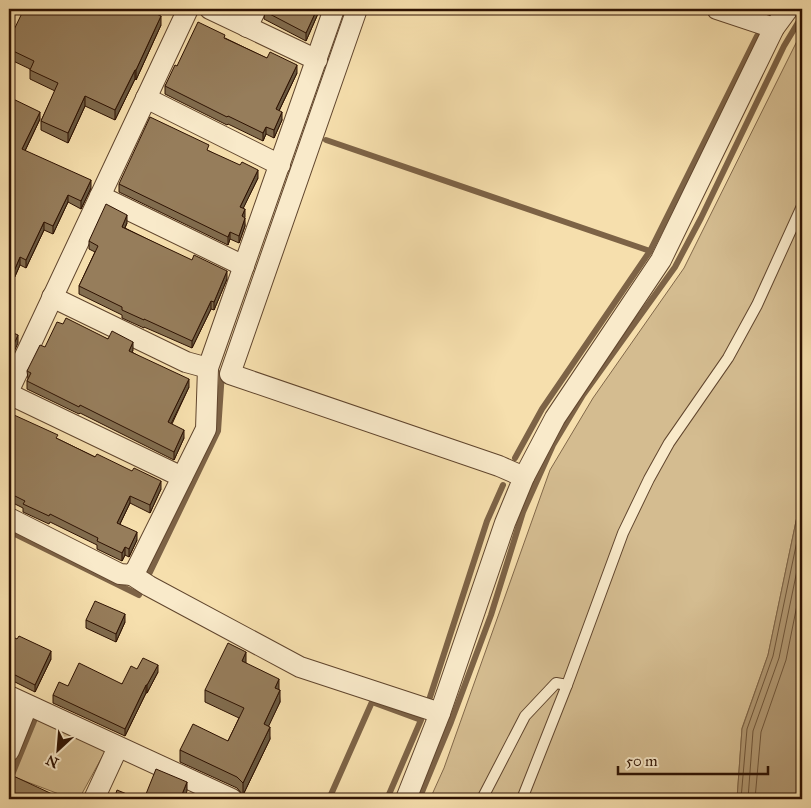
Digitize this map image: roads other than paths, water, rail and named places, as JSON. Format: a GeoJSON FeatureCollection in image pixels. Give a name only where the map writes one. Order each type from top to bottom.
{"type":"FeatureCollection","features":[{"type":"Feature","properties":{"kind":"street"},"geometry":{"type":"LineString","coordinates":[[9,390],[188,9]]}},
{"type":"Feature","properties":{"kind":"street"},"geometry":{"type":"LineString","coordinates":[[210,9],[317,60]]}},
{"type":"Feature","properties":{"kind":"street"},"geometry":{"type":"LineString","coordinates":[[248,27],[256,9]]}},
{"type":"Feature","properties":{"kind":"street"},"geometry":{"type":"LineString","coordinates":[[132,575],[206,429],[208,368],[334,9]]}},
{"type":"Feature","properties":{"kind":"street"},"geometry":{"type":"LineString","coordinates":[[357,9],[230,374],[490,462],[524,477]]}},
{"type":"Feature","properties":{"kind":"street"},"geometry":{"type":"LineString","coordinates":[[717,9],[774,28]]}},
{"type":"Feature","properties":{"kind":"street"},"geometry":{"type":"LineString","coordinates":[[406,799],[440,713],[505,523],[524,477],[555,418],[661,260],[774,28],[788,9]]}},
{"type":"Feature","properties":{"kind":"street"},"geometry":{"type":"LineString","coordinates":[[146,98],[280,165]]}},
{"type":"Feature","properties":{"kind":"street"},"geometry":{"type":"LineString","coordinates":[[100,196],[244,266]]}},
{"type":"Feature","properties":{"kind":"street"},"geometry":{"type":"LineString","coordinates":[[52,297],[186,362],[208,368]]}},
{"type":"Feature","properties":{"kind":"street"},"geometry":{"type":"LineString","coordinates":[[9,394],[182,477]]}},
{"type":"Feature","properties":{"kind":"street"},"geometry":{"type":"LineString","coordinates":[[9,518],[120,574],[132,575],[300,667],[440,713]]}},
{"type":"Feature","properties":{"kind":"street"},"geometry":{"type":"LineString","coordinates":[[9,696],[27,706],[232,799]]}},
{"type":"Feature","properties":{"kind":"street"},"geometry":{"type":"LineString","coordinates":[[9,752],[27,706]]}},
{"type":"Feature","properties":{"kind":"street"},"geometry":{"type":"LineString","coordinates":[[94,799],[118,747]]}},
{"type":"Feature","properties":{"kind":"lane"},"geometry":{"type":"LineString","coordinates":[[522,799],[623,533],[669,443],[728,358],[757,305],[802,206]]}},
{"type":"Feature","properties":{"kind":"lane"},"geometry":{"type":"LineString","coordinates":[[482,799],[525,716],[556,683],[567,684]]}},
{"type":"Feature","properties":{"kind":"water"},"geometry":{"type":"Polygon","coordinates":[[[802,503],[802,799],[737,799],[742,729],[768,655],[799,507],[802,503]]]}},
{"type":"Feature","properties":{"kind":"waterway"},"geometry":{"type":"LineString","coordinates":[[770,15],[774,9]]}},
{"type":"Feature","properties":{"kind":"waterway"},"geometry":{"type":"LineString","coordinates":[[419,799],[451,722],[491,615],[523,512],[553,445],[583,395],[675,267],[701,218],[784,46],[802,16]]}},
{"type":"Feature","properties":{"kind":"waterway"},"geometry":{"type":"LineString","coordinates":[[515,458],[542,409],[650,251],[757,36]]}},
{"type":"Feature","properties":{"kind":"waterway"},"geometry":{"type":"LineString","coordinates":[[326,140],[650,251]]}},
{"type":"Feature","properties":{"kind":"waterway"},"geometry":{"type":"LineString","coordinates":[[9,531],[139,595],[218,431],[222,372]]}},
{"type":"Feature","properties":{"kind":"waterway"},"geometry":{"type":"LineString","coordinates":[[430,697],[487,521],[503,485]]}},
{"type":"Feature","properties":{"kind":"waterway"},"geometry":{"type":"LineString","coordinates":[[329,799],[372,702],[421,720],[387,799]]}},
{"type":"Feature","properties":{"kind":"waterway"},"geometry":{"type":"LineString","coordinates":[[11,777],[34,721]]}}]}
